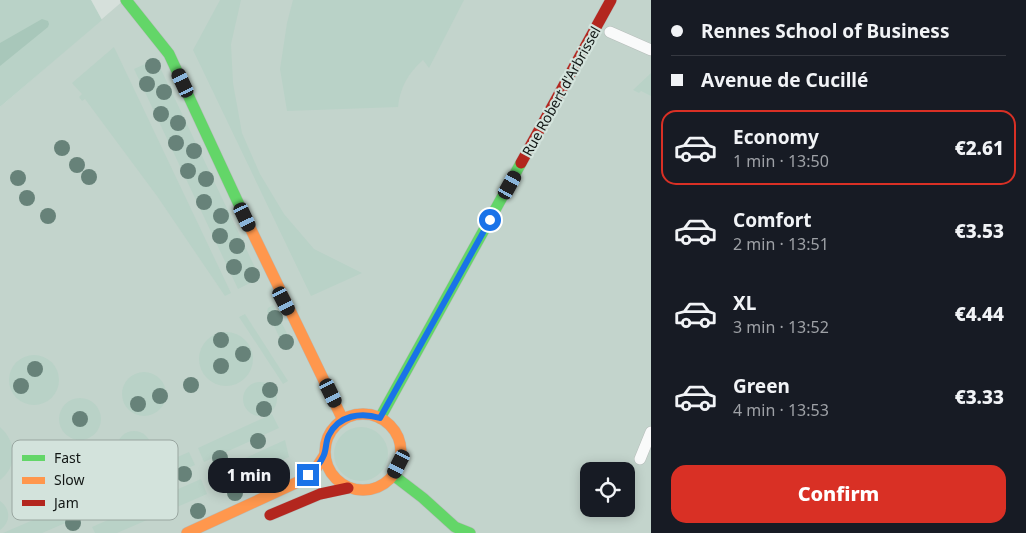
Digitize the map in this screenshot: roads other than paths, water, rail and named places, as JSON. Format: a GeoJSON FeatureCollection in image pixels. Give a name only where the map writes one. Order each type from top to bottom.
{"type":"FeatureCollection","features":[{"type":"Feature","properties":{"kind":"street"},"geometry":{"type":"LineString","coordinates":[[126,0],[169,54],[277,286],[343,420]]}},
{"type":"Feature","properties":{"kind":"street","name":"Rue Robert d'Arbrissel"},"geometry":{"type":"LineString","coordinates":[[380,418],[611,0]]}},
{"type":"Feature","properties":{"kind":"street"},"geometry":{"type":"LineString","coordinates":[[362,414],[380,418],[387,423],[398,438],[401,450],[399,464],[393,475],[384,484],[373,489],[360,491],[348,488],[339,483],[327,466],[324,456],[325,444],[329,434],[343,420],[362,414]]}},
{"type":"Feature","properties":{"kind":"street"},"geometry":{"type":"LineString","coordinates":[[187,533],[300,481],[315,470],[324,456]]}},
{"type":"Feature","properties":{"kind":"street"},"geometry":{"type":"LineString","coordinates":[[393,475],[423,498],[455,527],[470,533]]}},
{"type":"Feature","properties":{"kind":"street"},"geometry":{"type":"LineString","coordinates":[[261,519],[320,494],[348,488]]}},
{"type":"Feature","properties":{"kind":"lane"},"geometry":{"type":"LineString","coordinates":[[610,32],[651,50]]}},
{"type":"Feature","properties":{"kind":"lane"},"geometry":{"type":"LineString","coordinates":[[640,459],[651,432]]}}]}
